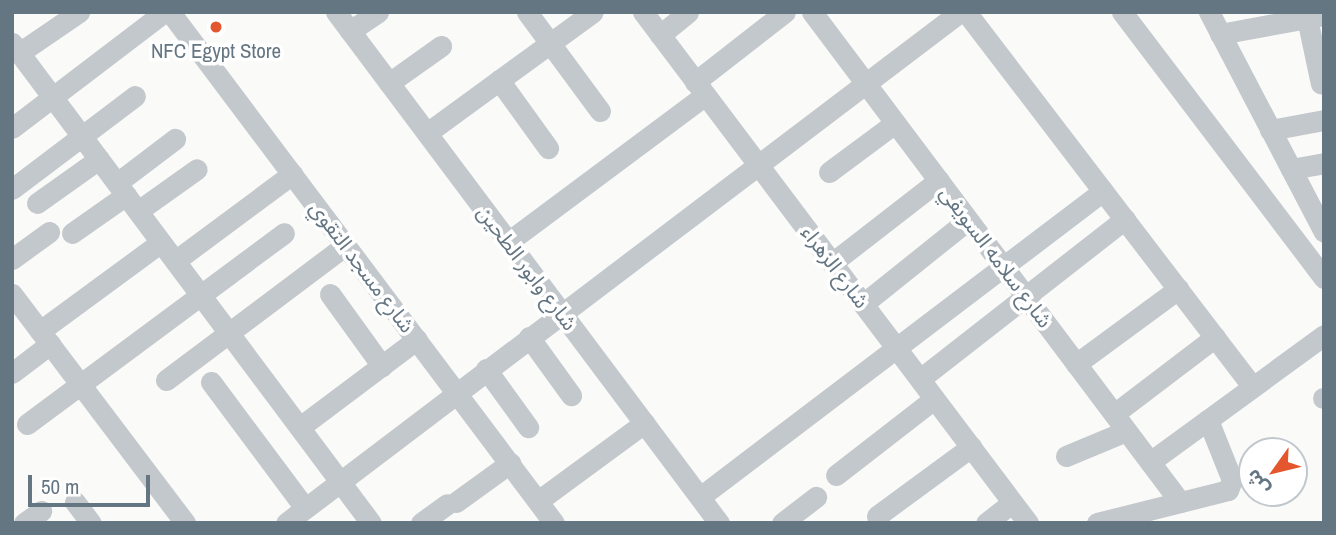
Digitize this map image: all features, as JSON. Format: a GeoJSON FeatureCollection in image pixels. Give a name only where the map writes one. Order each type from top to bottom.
{"type":"FeatureCollection","features":[{"type":"Feature","properties":{"kind":"street"},"geometry":{"type":"LineString","coordinates":[[79,12],[16,48],[371,523]]}},
{"type":"Feature","properties":{"kind":"street"},"geometry":{"type":"LineString","coordinates":[[12,128],[164,12]]}},
{"type":"Feature","properties":{"kind":"street","name":"شارع مسجد التقوي"},"geometry":{"type":"LineString","coordinates":[[170,12],[554,523]]}},
{"type":"Feature","properties":{"kind":"street","name":"شارع وابور الطحين"},"geometry":{"type":"LineString","coordinates":[[336,12],[719,523]]}},
{"type":"Feature","properties":{"kind":"street"},"geometry":{"type":"LineString","coordinates":[[351,32],[378,12]]}},
{"type":"Feature","properties":{"kind":"street"},"geometry":{"type":"LineString","coordinates":[[527,12],[600,111]]}},
{"type":"Feature","properties":{"kind":"street"},"geometry":{"type":"LineString","coordinates":[[427,133],[593,12]]}},
{"type":"Feature","properties":{"kind":"street","name":"شارع الزهراء"},"geometry":{"type":"LineString","coordinates":[[643,12],[1028,523]]}},
{"type":"Feature","properties":{"kind":"street"},"geometry":{"type":"LineString","coordinates":[[660,35],[688,12]]}},
{"type":"Feature","properties":{"kind":"street"},"geometry":{"type":"LineString","coordinates":[[508,242],[700,89],[785,12]]}},
{"type":"Feature","properties":{"kind":"street","name":"شارع سلامه السويفي"},"geometry":{"type":"LineString","coordinates":[[812,12],[1180,502]]}},
{"type":"Feature","properties":{"kind":"street"},"geometry":{"type":"LineString","coordinates":[[286,523],[456,391],[960,12]]}},
{"type":"Feature","properties":{"kind":"street"},"geometry":{"type":"LineString","coordinates":[[967,12],[1253,387]]}},
{"type":"Feature","properties":{"kind":"street"},"geometry":{"type":"LineString","coordinates":[[1122,12],[1324,278]]}},
{"type":"Feature","properties":{"kind":"street"},"geometry":{"type":"LineString","coordinates":[[1209,12],[1324,232]]}},
{"type":"Feature","properties":{"kind":"street"},"geometry":{"type":"LineString","coordinates":[[1220,34],[1258,20],[1316,17],[1321,84]]}},
{"type":"Feature","properties":{"kind":"street"},"geometry":{"type":"LineString","coordinates":[[389,83],[440,46]]}},
{"type":"Feature","properties":{"kind":"street"},"geometry":{"type":"LineString","coordinates":[[499,80],[548,148]]}},
{"type":"Feature","properties":{"kind":"street"},"geometry":{"type":"LineString","coordinates":[[12,189],[135,96]]}},
{"type":"Feature","properties":{"kind":"street"},"geometry":{"type":"LineString","coordinates":[[1270,130],[1324,120]]}},
{"type":"Feature","properties":{"kind":"street"},"geometry":{"type":"LineString","coordinates":[[829,172],[895,122]]}},
{"type":"Feature","properties":{"kind":"street"},"geometry":{"type":"LineString","coordinates":[[127,196],[174,139]]}},
{"type":"Feature","properties":{"kind":"street"},"geometry":{"type":"LineString","coordinates":[[37,202],[99,159]]}},
{"type":"Feature","properties":{"kind":"street"},"geometry":{"type":"LineString","coordinates":[[1291,169],[1324,163]]}},
{"type":"Feature","properties":{"kind":"street"},"geometry":{"type":"LineString","coordinates":[[72,233],[127,196],[197,169]]}},
{"type":"Feature","properties":{"kind":"street"},"geometry":{"type":"LineString","coordinates":[[175,261],[292,174]]}},
{"type":"Feature","properties":{"kind":"street"},"geometry":{"type":"LineString","coordinates":[[832,263],[939,180]]}},
{"type":"Feature","properties":{"kind":"street"},"geometry":{"type":"LineString","coordinates":[[699,497],[1103,191]]}},
{"type":"Feature","properties":{"kind":"street"},"geometry":{"type":"LineString","coordinates":[[920,379],[1125,219]]}},
{"type":"Feature","properties":{"kind":"street"},"geometry":{"type":"LineString","coordinates":[[863,304],[968,220]]}},
{"type":"Feature","properties":{"kind":"street"},"geometry":{"type":"LineString","coordinates":[[12,259],[49,232]]}},
{"type":"Feature","properties":{"kind":"street"},"geometry":{"type":"LineString","coordinates":[[27,424],[284,233]]}},
{"type":"Feature","properties":{"kind":"street"},"geometry":{"type":"LineString","coordinates":[[12,373],[45,338],[161,242]]}},
{"type":"Feature","properties":{"kind":"street"},"geometry":{"type":"LineString","coordinates":[[166,380],[346,245]]}},
{"type":"Feature","properties":{"kind":"street"},"geometry":{"type":"LineString","coordinates":[[1076,364],[1178,289]]}},
{"type":"Feature","properties":{"kind":"street"},"geometry":{"type":"LineString","coordinates":[[330,294],[382,366]]}},
{"type":"Feature","properties":{"kind":"street"},"geometry":{"type":"LineString","coordinates":[[14,302],[45,338],[185,523]]}},
{"type":"Feature","properties":{"kind":"street"},"geometry":{"type":"LineString","coordinates":[[1150,462],[1324,335]]}},
{"type":"Feature","properties":{"kind":"street"},"geometry":{"type":"LineString","coordinates":[[529,337],[571,395]]}},
{"type":"Feature","properties":{"kind":"street"},"geometry":{"type":"LineString","coordinates":[[1066,456],[1120,422],[1215,337]]}},
{"type":"Feature","properties":{"kind":"street"},"geometry":{"type":"LineString","coordinates":[[300,427],[417,339]]}},
{"type":"Feature","properties":{"kind":"street"},"geometry":{"type":"LineString","coordinates":[[486,369],[528,427]]}},
{"type":"Feature","properties":{"kind":"street"},"geometry":{"type":"LineString","coordinates":[[211,382],[305,508]]}},
{"type":"Feature","properties":{"kind":"street"},"geometry":{"type":"LineString","coordinates":[[836,475],[934,399]]}},
{"type":"Feature","properties":{"kind":"street"},"geometry":{"type":"LineString","coordinates":[[1097,523],[1225,492],[1231,484],[1208,420]]}},
{"type":"Feature","properties":{"kind":"street"},"geometry":{"type":"LineString","coordinates":[[538,501],[644,423]]}},
{"type":"Feature","properties":{"kind":"street"},"geometry":{"type":"LineString","coordinates":[[877,516],[971,447]]}},
{"type":"Feature","properties":{"kind":"street"},"geometry":{"type":"LineString","coordinates":[[421,523],[510,463]]}},
{"type":"Feature","properties":{"kind":"street"},"geometry":{"type":"LineString","coordinates":[[782,523],[816,497]]}},
{"type":"Feature","properties":{"kind":"street"},"geometry":{"type":"LineString","coordinates":[[75,502],[91,523]]}},
{"type":"Feature","properties":{"kind":"street"},"geometry":{"type":"LineString","coordinates":[[986,523],[1012,503]]}},
{"type":"Feature","properties":{"kind":"place","name":"NFC Egypt Store"},"geometry":{"type":"Point","coordinates":[216,27]}}]}
